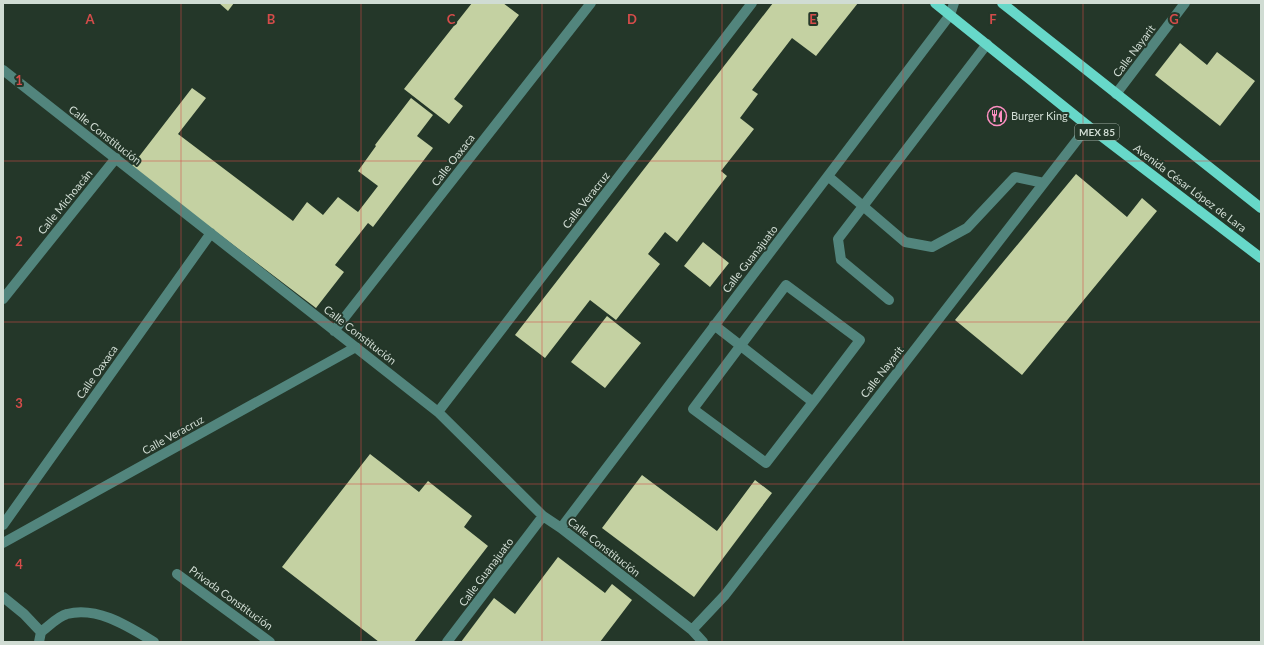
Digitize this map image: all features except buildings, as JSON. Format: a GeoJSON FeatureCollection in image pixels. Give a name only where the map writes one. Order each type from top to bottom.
{"type":"FeatureCollection","features":[{"type":"Feature","properties":{"kind":"main road","name":"Avenida César López de Lara"},"geometry":{"type":"LineString","coordinates":[[935,3],[1088,126],[1261,258]]}},
{"type":"Feature","properties":{"kind":"main road"},"geometry":{"type":"LineString","coordinates":[[1002,3],[1261,208]]}},
{"type":"Feature","properties":{"kind":"street","name":"Calle Oaxaca"},"geometry":{"type":"LineString","coordinates":[[334,331],[591,3]]}},
{"type":"Feature","properties":{"kind":"street","name":"Calle Veracruz"},"geometry":{"type":"LineString","coordinates":[[438,412],[752,3]]}},
{"type":"Feature","properties":{"kind":"street","name":"Calle Guanajuato"},"geometry":{"type":"LineString","coordinates":[[561,528],[714,325],[829,177],[950,15],[954,3]]}},
{"type":"Feature","properties":{"kind":"street","name":"Calle Nayarit"},"geometry":{"type":"LineString","coordinates":[[1116,94],[1185,3]]}},
{"type":"Feature","properties":{"kind":"street"},"geometry":{"type":"LineString","coordinates":[[889,300],[841,260],[838,239],[862,205],[987,44]]}},
{"type":"Feature","properties":{"kind":"street","name":"Calle Constitución"},"geometry":{"type":"LineString","coordinates":[[4,72],[116,158],[438,412],[543,516],[561,528],[692,630]]}},
{"type":"Feature","properties":{"kind":"street","name":"Calle Nayarit"},"geometry":{"type":"LineString","coordinates":[[692,630],[725,595],[1088,126]]}},
{"type":"Feature","properties":{"kind":"street","name":"Calle Michoacán"},"geometry":{"type":"LineString","coordinates":[[3,299],[116,158]]}},
{"type":"Feature","properties":{"kind":"street"},"geometry":{"type":"LineString","coordinates":[[829,177],[905,242],[932,247],[967,228],[1015,177],[1044,183]]}},
{"type":"Feature","properties":{"kind":"street","name":"Calle Oaxaca"},"geometry":{"type":"LineString","coordinates":[[3,525],[211,233]]}},
{"type":"Feature","properties":{"kind":"street"},"geometry":{"type":"LineString","coordinates":[[786,285],[860,340],[766,464],[693,409],[741,346],[786,285]]}},
{"type":"Feature","properties":{"kind":"street"},"geometry":{"type":"LineString","coordinates":[[714,325],[814,402]]}},
{"type":"Feature","properties":{"kind":"street","name":"Calle Veracruz"},"geometry":{"type":"LineString","coordinates":[[3,543],[356,347]]}},
{"type":"Feature","properties":{"kind":"street","name":"Calle Guanajuato"},"geometry":{"type":"LineString","coordinates":[[447,642],[543,516]]}},
{"type":"Feature","properties":{"kind":"street","name":"Privada Constitución"},"geometry":{"type":"LineString","coordinates":[[177,574],[270,642]]}},
{"type":"Feature","properties":{"kind":"street"},"geometry":{"type":"LineString","coordinates":[[3,597],[24,614],[40,637],[66,614],[84,613],[107,618],[129,626],[154,642]]}},
{"type":"Feature","properties":{"kind":"street"},"geometry":{"type":"LineString","coordinates":[[692,630],[703,642]]}},
{"type":"Feature","properties":{"kind":"place","name":"Burger King"},"geometry":{"type":"Point","coordinates":[997,116]}}]}
